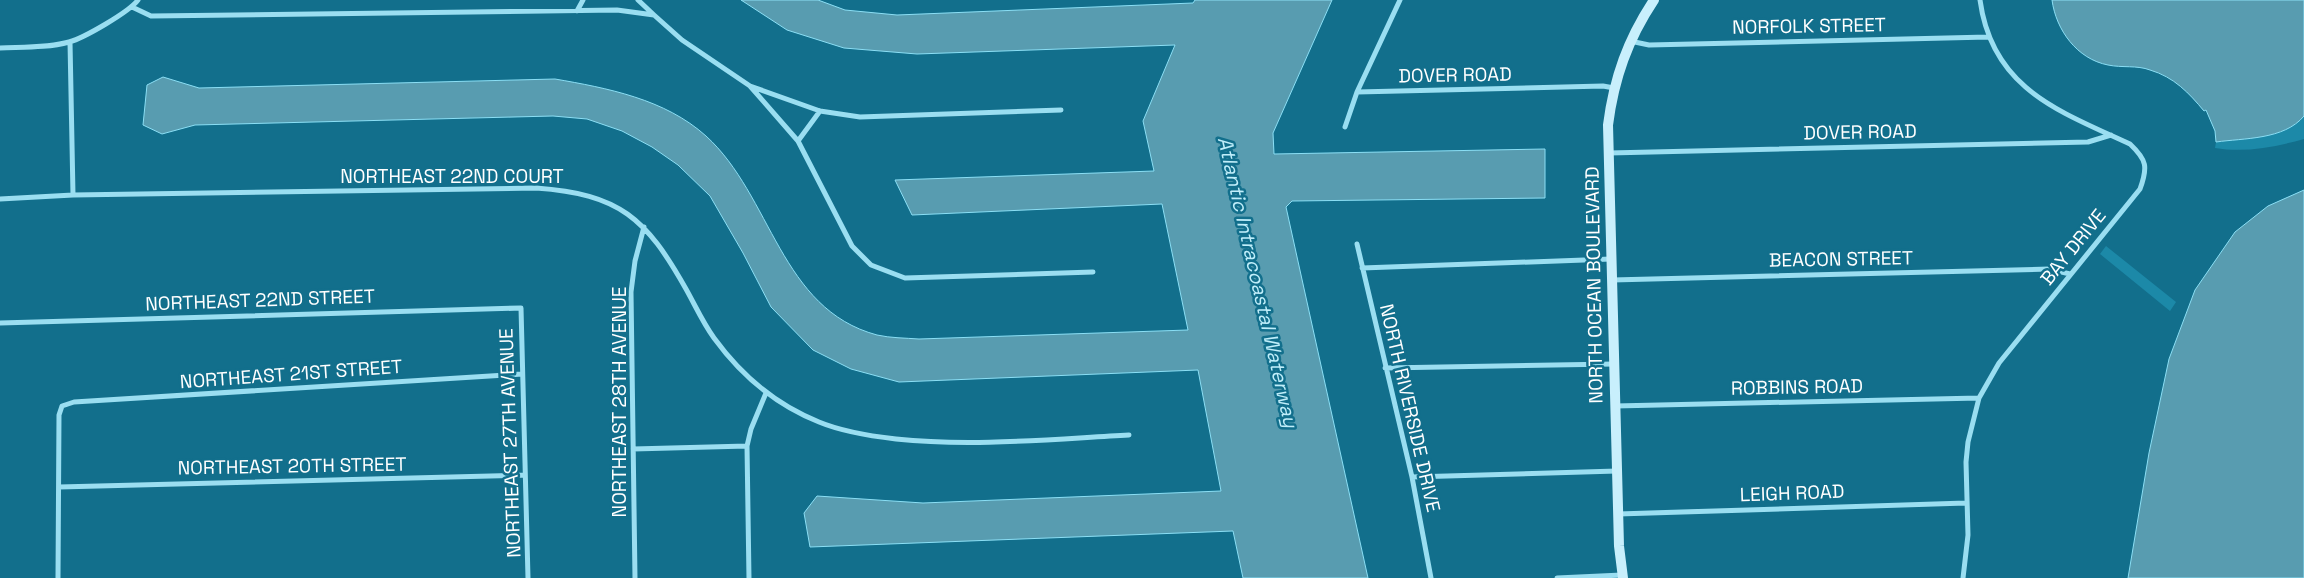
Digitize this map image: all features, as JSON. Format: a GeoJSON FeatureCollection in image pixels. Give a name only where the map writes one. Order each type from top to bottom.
{"type":"FeatureCollection","features":[{"type":"Feature","properties":{"kind":"main road","name":"NORTH OCEAN BOULEVARD"},"geometry":{"type":"LineString","coordinates":[[1622,577],[1618,514],[1608,125],[1614,88],[1630,41],[1654,0]]}},
{"type":"Feature","properties":{"kind":"street"},"geometry":{"type":"LineString","coordinates":[[0,48],[70,42],[132,7],[138,0]]}},
{"type":"Feature","properties":{"kind":"street"},"geometry":{"type":"LineString","coordinates":[[577,10],[583,0]]}},
{"type":"Feature","properties":{"kind":"street"},"geometry":{"type":"LineString","coordinates":[[638,0],[682,40],[750,86],[820,111],[860,117],[1062,110]]}},
{"type":"Feature","properties":{"kind":"street"},"geometry":{"type":"LineString","coordinates":[[1345,127],[1357,92],[1400,0]]}},
{"type":"Feature","properties":{"kind":"street","name":"BAY DRIVE"},"geometry":{"type":"LineString","coordinates":[[1962,578],[1968,535],[1966,503],[1968,442],[1979,398],[1999,363],[2140,189],[2146,170],[2141,154],[2130,144],[2040,100],[2017,81],[1988,37],[1980,0]]}},
{"type":"Feature","properties":{"kind":"street"},"geometry":{"type":"LineString","coordinates":[[132,7],[151,16],[577,10],[617,10],[654,15]]}},
{"type":"Feature","properties":{"kind":"street","name":"NORFOLK STREET"},"geometry":{"type":"LineString","coordinates":[[1630,41],[1649,45],[1988,37]]}},
{"type":"Feature","properties":{"kind":"street"},"geometry":{"type":"LineString","coordinates":[[70,42],[73,195]]}},
{"type":"Feature","properties":{"kind":"street"},"geometry":{"type":"LineString","coordinates":[[750,86],[798,141],[852,246],[871,265],[886,273],[905,278],[933,279],[1093,272]]}},
{"type":"Feature","properties":{"kind":"street","name":"DOVER ROAD"},"geometry":{"type":"LineString","coordinates":[[1357,92],[1603,86],[1614,88]]}},
{"type":"Feature","properties":{"kind":"street"},"geometry":{"type":"LineString","coordinates":[[798,141],[820,111]]}},
{"type":"Feature","properties":{"kind":"street","name":"DOVER ROAD"},"geometry":{"type":"LineString","coordinates":[[1608,153],[2088,142],[2111,135]]}},
{"type":"Feature","properties":{"kind":"street","name":"NORTHEAST 22ND COURT"},"geometry":{"type":"LineString","coordinates":[[0,199],[73,195],[536,188],[570,190],[594,196],[622,210],[644,227],[660,246],[714,337],[740,369],[766,393],[818,422],[860,435],[938,443],[1130,435]]}},
{"type":"Feature","properties":{"kind":"street","name":"NORTHEAST 28TH AVENUE"},"geometry":{"type":"LineString","coordinates":[[635,578],[631,292],[634,261],[644,227]]}},
{"type":"Feature","properties":{"kind":"street","name":"NORTH RIVERSIDE DRIVE"},"geometry":{"type":"LineString","coordinates":[[1358,244],[1362,268],[1412,477],[1432,578]]}},
{"type":"Feature","properties":{"kind":"street"},"geometry":{"type":"LineString","coordinates":[[1362,268],[1611,259]]}},
{"type":"Feature","properties":{"kind":"street","name":"BEACON STREET"},"geometry":{"type":"LineString","coordinates":[[1612,280],[2049,269],[2070,274]]}},
{"type":"Feature","properties":{"kind":"street","name":"NORTHEAST 22ND STREET"},"geometry":{"type":"LineString","coordinates":[[0,323],[521,308]]}},
{"type":"Feature","properties":{"kind":"street","name":"NORTHEAST 27TH AVENUE"},"geometry":{"type":"LineString","coordinates":[[521,308],[528,578]]}},
{"type":"Feature","properties":{"kind":"street"},"geometry":{"type":"LineString","coordinates":[[1386,368],[1614,364]]}},
{"type":"Feature","properties":{"kind":"street","name":"NORTHEAST 21ST STREET"},"geometry":{"type":"LineString","coordinates":[[59,487],[59,415],[62,406],[74,402],[522,374]]}},
{"type":"Feature","properties":{"kind":"street"},"geometry":{"type":"LineString","coordinates":[[749,578],[748,446],[751,429],[766,393]]}},
{"type":"Feature","properties":{"kind":"street","name":"ROBBINS ROAD"},"geometry":{"type":"LineString","coordinates":[[1615,406],[1979,398]]}},
{"type":"Feature","properties":{"kind":"street"},"geometry":{"type":"LineString","coordinates":[[633,448],[748,446]]}},
{"type":"Feature","properties":{"kind":"street"},"geometry":{"type":"LineString","coordinates":[[1412,477],[1617,471]]}},
{"type":"Feature","properties":{"kind":"street","name":"NORTHEAST 20TH STREET"},"geometry":{"type":"LineString","coordinates":[[59,487],[525,475]]}},
{"type":"Feature","properties":{"kind":"street"},"geometry":{"type":"LineString","coordinates":[[58,578],[59,487]]}},
{"type":"Feature","properties":{"kind":"street","name":"LEIGH ROAD"},"geometry":{"type":"LineString","coordinates":[[1618,514],[1966,503]]}},
{"type":"Feature","properties":{"kind":"street"},"geometry":{"type":"LineString","coordinates":[[1557,578],[1622,577]]}},
{"type":"Feature","properties":{"kind":"shaded area"},"geometry":{"type":"Polygon","coordinates":[[[2304,116],[2304,139],[2260,148],[2237,150],[2215,148],[2216,142],[2275,134],[2296,124],[2304,116]]]}},
{"type":"Feature","properties":{"kind":"shaded area"},"geometry":{"type":"Polygon","coordinates":[[[2106,246],[2176,302],[2170,311],[2100,254],[2106,246]]]}},
{"type":"Feature","properties":{"kind":"water","name":"Atlantic Intracoastal Waterway"},"geometry":{"type":"Polygon","coordinates":[[[741,0],[818,0],[845,10],[897,15],[1193,3],[1195,0],[1332,0],[1273,133],[1274,154],[1545,149],[1545,198],[1292,201],[1286,207],[1368,578],[1243,578],[1233,531],[810,547],[804,513],[817,496],[923,503],[1221,491],[1198,370],[899,382],[851,369],[813,350],[771,307],[710,196],[678,165],[652,147],[622,131],[587,119],[553,116],[195,125],[162,134],[143,125],[147,85],[163,77],[199,88],[555,79],[635,97],[654,104],[690,123],[706,136],[728,161],[747,189],[798,276],[819,301],[845,321],[877,335],[919,339],[1188,330],[1162,204],[912,215],[895,180],[1154,171],[1143,121],[1175,45],[917,54],[844,48],[787,30],[741,0]]]}},
{"type":"Feature","properties":{"kind":"water"},"geometry":{"type":"Polygon","coordinates":[[[2052,0],[2304,0],[2304,116],[2296,124],[2275,134],[2216,142],[2215,131],[2206,110],[2204,111],[2174,81],[2145,68],[2113,66],[2097,62],[2078,50],[2063,32],[2054,11],[2052,0]]]}},
{"type":"Feature","properties":{"kind":"water"},"geometry":{"type":"Polygon","coordinates":[[[2304,190],[2304,578],[2128,578],[2149,453],[2169,359],[2195,290],[2235,232],[2268,206],[2304,190]]]}}]}
